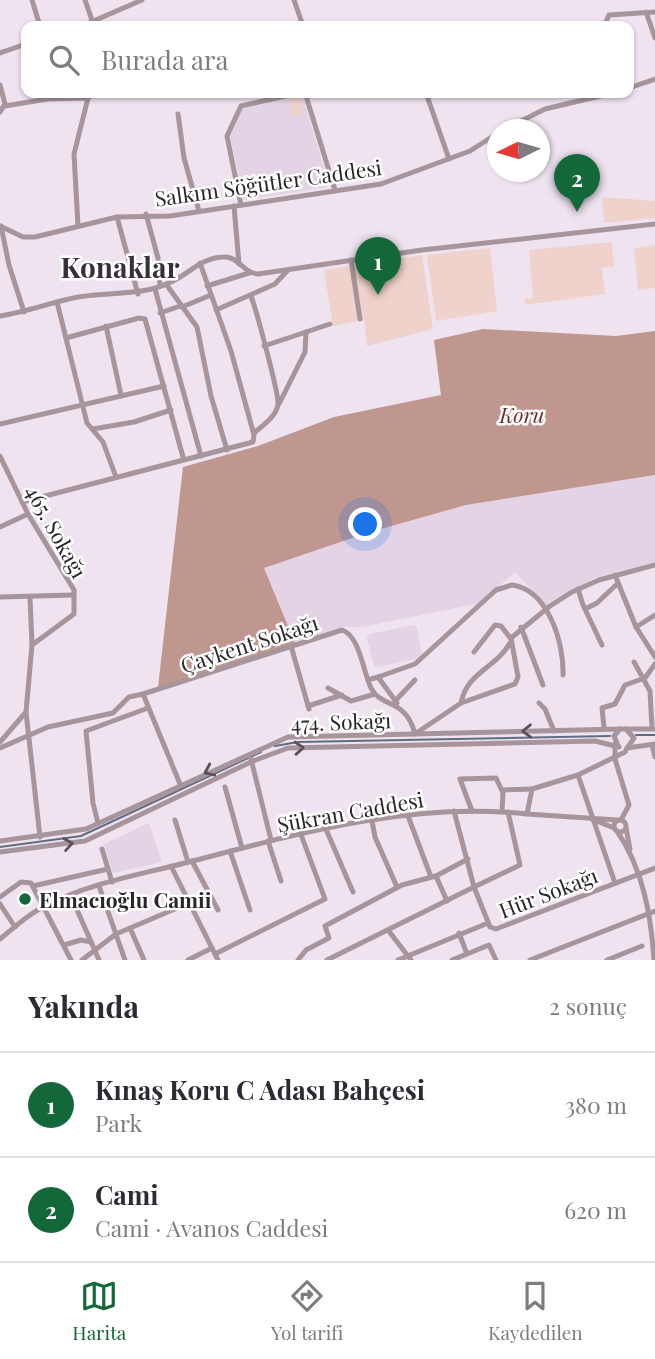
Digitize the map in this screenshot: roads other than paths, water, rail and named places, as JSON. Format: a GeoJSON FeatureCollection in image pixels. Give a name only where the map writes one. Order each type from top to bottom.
{"type":"FeatureCollection","features":[{"type":"Feature","properties":{"kind":"street"},"geometry":{"type":"LineString","coordinates":[[32,0],[38,21]]}},
{"type":"Feature","properties":{"kind":"street"},"geometry":{"type":"LineString","coordinates":[[85,0],[92,21]]}},
{"type":"Feature","properties":{"kind":"street"},"geometry":{"type":"LineString","coordinates":[[97,21],[142,0]]}},
{"type":"Feature","properties":{"kind":"street"},"geometry":{"type":"LineString","coordinates":[[294,0],[301,21]]}},
{"type":"Feature","properties":{"kind":"street"},"geometry":{"type":"LineString","coordinates":[[646,12],[655,38]]}},
{"type":"Feature","properties":{"kind":"street"},"geometry":{"type":"LineString","coordinates":[[606,21],[609,15],[655,12]]}},
{"type":"Feature","properties":{"kind":"street"},"geometry":{"type":"LineString","coordinates":[[0,53],[21,46]]}},
{"type":"Feature","properties":{"kind":"street"},"geometry":{"type":"LineString","coordinates":[[634,86],[655,79]]}},
{"type":"Feature","properties":{"kind":"street"},"geometry":{"type":"LineString","coordinates":[[0,85],[5,106]]}},
{"type":"Feature","properties":{"kind":"street"},"geometry":{"type":"LineString","coordinates":[[0,111],[5,106],[47,99],[88,98],[75,154],[78,226]]}},
{"type":"Feature","properties":{"kind":"street"},"geometry":{"type":"LineString","coordinates":[[239,264],[237,205],[227,136],[241,106],[280,98]]}},
{"type":"Feature","properties":{"kind":"street"},"geometry":{"type":"LineString","coordinates":[[307,98],[335,190]]}},
{"type":"Feature","properties":{"kind":"street"},"geometry":{"type":"LineString","coordinates":[[428,98],[449,159]]}},
{"type":"Feature","properties":{"kind":"street"},"geometry":{"type":"LineString","coordinates":[[525,119],[545,109],[592,98]]}},
{"type":"Feature","properties":{"kind":"street"},"geometry":{"type":"LineString","coordinates":[[178,114],[187,172],[199,211]]}},
{"type":"Feature","properties":{"kind":"street","name":"Salkım Söğütler Caddesi"},"geometry":{"type":"LineString","coordinates":[[1,226],[23,237],[35,237],[117,217],[170,215],[381,184],[476,148],[487,140]]}},
{"type":"Feature","properties":{"kind":"street"},"geometry":{"type":"LineString","coordinates":[[146,214],[158,258],[160,313],[201,456]]}},
{"type":"Feature","properties":{"kind":"street"},"geometry":{"type":"LineString","coordinates":[[117,217],[138,294]]}},
{"type":"Feature","properties":{"kind":"street"},"geometry":{"type":"LineString","coordinates":[[207,286],[250,273],[655,224]]}},
{"type":"Feature","properties":{"kind":"street"},"geometry":{"type":"LineString","coordinates":[[1,226],[1,235],[24,312]]}},
{"type":"Feature","properties":{"kind":"street"},"geometry":{"type":"LineString","coordinates":[[0,316],[87,296],[138,294],[160,286],[200,263],[226,257],[250,273]]}},
{"type":"Feature","properties":{"kind":"street"},"geometry":{"type":"LineString","coordinates":[[351,260],[360,319]]}},
{"type":"Feature","properties":{"kind":"street"},"geometry":{"type":"LineString","coordinates":[[22,502],[183,457],[201,456],[252,443],[254,433],[200,263]]}},
{"type":"Feature","properties":{"kind":"street"},"geometry":{"type":"LineString","coordinates":[[216,310],[275,284],[288,270]]}},
{"type":"Feature","properties":{"kind":"street"},"geometry":{"type":"LineString","coordinates":[[160,286],[192,318],[198,332],[211,396],[227,450]]}},
{"type":"Feature","properties":{"kind":"street"},"geometry":{"type":"LineString","coordinates":[[160,313],[211,295]]}},
{"type":"Feature","properties":{"kind":"street"},"geometry":{"type":"LineString","coordinates":[[251,296],[278,406]]}},
{"type":"Feature","properties":{"kind":"street"},"geometry":{"type":"LineString","coordinates":[[57,302],[87,423],[103,442],[116,477]]}},
{"type":"Feature","properties":{"kind":"street"},"geometry":{"type":"LineString","coordinates":[[66,338],[139,318],[145,319],[183,457]]}},
{"type":"Feature","properties":{"kind":"street"},"geometry":{"type":"LineString","coordinates":[[264,346],[330,324]]}},
{"type":"Feature","properties":{"kind":"street"},"geometry":{"type":"LineString","coordinates":[[106,327],[121,396]]}},
{"type":"Feature","properties":{"kind":"street"},"geometry":{"type":"LineString","coordinates":[[254,433],[278,406],[305,352],[306,332]]}},
{"type":"Feature","properties":{"kind":"street"},"geometry":{"type":"LineString","coordinates":[[0,424],[164,386]]}},
{"type":"Feature","properties":{"kind":"street"},"geometry":{"type":"LineString","coordinates":[[93,429],[134,422],[171,410]]}},
{"type":"Feature","properties":{"kind":"street","name":"465. Sokağı"},"geometry":{"type":"LineString","coordinates":[[0,456],[22,502],[74,590],[74,614],[32,645]]}},
{"type":"Feature","properties":{"kind":"street"},"geometry":{"type":"LineString","coordinates":[[0,527],[29,514]]}},
{"type":"Feature","properties":{"kind":"street"},"geometry":{"type":"LineString","coordinates":[[461,703],[471,680],[498,659],[521,627],[578,589],[615,575],[655,565]]}},
{"type":"Feature","properties":{"kind":"street"},"geometry":{"type":"LineString","coordinates":[[615,575],[636,627],[655,657]]}},
{"type":"Feature","properties":{"kind":"street"},"geometry":{"type":"LineString","coordinates":[[584,609],[597,603],[617,584]]}},
{"type":"Feature","properties":{"kind":"street"},"geometry":{"type":"LineString","coordinates":[[368,680],[415,664],[502,587],[521,587],[545,610],[559,640],[563,675]]}},
{"type":"Feature","properties":{"kind":"street"},"geometry":{"type":"LineString","coordinates":[[578,589],[584,609],[602,645]]}},
{"type":"Feature","properties":{"kind":"street"},"geometry":{"type":"LineString","coordinates":[[0,597],[74,596]]}},
{"type":"Feature","properties":{"kind":"street"},"geometry":{"type":"LineString","coordinates":[[30,598],[32,645],[26,712],[40,837]]}},
{"type":"Feature","properties":{"kind":"street"},"geometry":{"type":"LineString","coordinates":[[636,627],[655,615]]}},
{"type":"Feature","properties":{"kind":"street"},"geometry":{"type":"LineString","coordinates":[[378,677],[407,715],[415,734],[461,703],[515,684],[518,677],[511,641],[501,626],[495,625],[474,652]]}},
{"type":"Feature","properties":{"kind":"street"},"geometry":{"type":"LineString","coordinates":[[521,627],[543,685]]}},
{"type":"Feature","properties":{"kind":"street","name":"Çaykent Sokağı"},"geometry":{"type":"LineString","coordinates":[[0,748],[59,724],[113,713],[129,697],[332,632],[346,631],[352,637],[375,694]]}},
{"type":"Feature","properties":{"kind":"street"},"geometry":{"type":"LineString","coordinates":[[292,646],[308,708],[342,695]]}},
{"type":"Feature","properties":{"kind":"street"},"geometry":{"type":"LineString","coordinates":[[634,662],[645,677],[653,703],[654,728]]}},
{"type":"Feature","properties":{"kind":"street"},"geometry":{"type":"LineString","coordinates":[[604,727],[602,708],[615,704],[627,684],[645,677],[655,663]]}},
{"type":"Feature","properties":{"kind":"street"},"geometry":{"type":"LineString","coordinates":[[397,703],[415,680]]}},
{"type":"Feature","properties":{"kind":"street"},"geometry":{"type":"LineString","coordinates":[[328,688],[356,701],[375,694],[397,703]]}},
{"type":"Feature","properties":{"kind":"street"},"geometry":{"type":"LineString","coordinates":[[143,694],[180,784]]}},
{"type":"Feature","properties":{"kind":"street"},"geometry":{"type":"LineString","coordinates":[[539,703],[545,709],[554,731]]}},
{"type":"Feature","properties":{"kind":"street"},"geometry":{"type":"LineString","coordinates":[[98,823],[93,803],[86,731],[148,708]]}},
{"type":"Feature","properties":{"kind":"street"},"geometry":{"type":"LineString","coordinates":[[0,742],[26,712]]}},
{"type":"Feature","properties":{"kind":"street","name":"474. Sokağı"},"geometry":{"type":"LineString","coordinates":[[0,852],[85,841],[292,737],[554,731],[604,727],[654,728]]}},
{"type":"Feature","properties":{"kind":"street"},"geometry":{"type":"LineString","coordinates":[[502,790],[532,789],[578,775],[615,759],[628,747],[633,735],[622,729],[616,744],[615,759],[629,805],[615,830]]}},
{"type":"Feature","properties":{"kind":"street","name":"474. Sokağı"},"geometry":{"type":"LineString","coordinates":[[0,841],[74,832],[180,784],[251,757],[283,749],[595,741],[628,747]]}},
{"type":"Feature","properties":{"kind":"street"},"geometry":{"type":"LineString","coordinates":[[628,747],[653,745],[655,757]]}},
{"type":"Feature","properties":{"kind":"street"},"geometry":{"type":"LineString","coordinates":[[251,757],[281,881]]}},
{"type":"Feature","properties":{"kind":"street"},"geometry":{"type":"LineString","coordinates":[[578,775],[615,883]]}},
{"type":"Feature","properties":{"kind":"street"},"geometry":{"type":"LineString","coordinates":[[454,811],[474,887],[520,865],[505,812],[502,790],[496,778],[460,779],[472,811]]}},
{"type":"Feature","properties":{"kind":"street"},"geometry":{"type":"LineString","coordinates":[[225,787],[242,848]]}},
{"type":"Feature","properties":{"kind":"street"},"geometry":{"type":"LineString","coordinates":[[527,814],[532,789]]}},
{"type":"Feature","properties":{"kind":"street","name":"Şükran Caddesi"},"geometry":{"type":"LineString","coordinates":[[0,939],[45,906],[99,886],[325,827],[454,811],[619,820]]}},
{"type":"Feature","properties":{"kind":"street"},"geometry":{"type":"LineString","coordinates":[[408,816],[447,901]]}},
{"type":"Feature","properties":{"kind":"street"},"geometry":{"type":"LineString","coordinates":[[592,819],[615,830],[630,853]]}},
{"type":"Feature","properties":{"kind":"street"},"geometry":{"type":"LineString","coordinates":[[175,820],[190,861],[218,910]]}},
{"type":"Feature","properties":{"kind":"street"},"geometry":{"type":"LineString","coordinates":[[619,820],[625,827],[630,853],[652,911],[654,960]]}},
{"type":"Feature","properties":{"kind":"street"},"geometry":{"type":"LineString","coordinates":[[372,821],[375,837],[397,887]]}},
{"type":"Feature","properties":{"kind":"street"},"geometry":{"type":"LineString","coordinates":[[325,827],[353,892]]}},
{"type":"Feature","properties":{"kind":"street"},"geometry":{"type":"LineString","coordinates":[[615,830],[625,827]]}},
{"type":"Feature","properties":{"kind":"street"},"geometry":{"type":"LineString","coordinates":[[187,960],[215,954],[325,899],[300,832]]}},
{"type":"Feature","properties":{"kind":"street"},"geometry":{"type":"LineString","coordinates":[[102,849],[112,882]]}},
{"type":"Feature","properties":{"kind":"street"},"geometry":{"type":"LineString","coordinates":[[230,851],[250,910]]}},
{"type":"Feature","properties":{"kind":"street"},"geometry":{"type":"LineString","coordinates":[[298,960],[306,950],[328,938],[325,926],[397,887],[434,876],[468,859]]}},
{"type":"Feature","properties":{"kind":"street"},"geometry":{"type":"LineString","coordinates":[[171,866],[215,954]]}},
{"type":"Feature","properties":{"kind":"street","name":"Hür Sokağı"},"geometry":{"type":"LineString","coordinates":[[331,959],[474,887],[488,923],[496,929],[655,868]]}},
{"type":"Feature","properties":{"kind":"street"},"geometry":{"type":"LineString","coordinates":[[33,886],[108,869]]}},
{"type":"Feature","properties":{"kind":"street"},"geometry":{"type":"LineString","coordinates":[[0,897],[21,882],[28,881],[45,906],[71,960]]}},
{"type":"Feature","properties":{"kind":"street"},"geometry":{"type":"LineString","coordinates":[[99,886],[125,960]]}},
{"type":"Feature","properties":{"kind":"street"},"geometry":{"type":"LineString","coordinates":[[71,896],[99,960]]}},
{"type":"Feature","properties":{"kind":"street"},"geometry":{"type":"LineString","coordinates":[[82,960],[116,933],[189,903]]}},
{"type":"Feature","properties":{"kind":"street"},"geometry":{"type":"LineString","coordinates":[[0,904],[15,927]]}},
{"type":"Feature","properties":{"kind":"street"},"geometry":{"type":"LineString","coordinates":[[530,960],[652,911]]}},
{"type":"Feature","properties":{"kind":"street"},"geometry":{"type":"LineString","coordinates":[[0,921],[8,916]]}},
{"type":"Feature","properties":{"kind":"street"},"geometry":{"type":"LineString","coordinates":[[398,960],[410,958],[459,933],[488,923]]}},
{"type":"Feature","properties":{"kind":"street"},"geometry":{"type":"LineString","coordinates":[[130,928],[144,960]]}},
{"type":"Feature","properties":{"kind":"street"},"geometry":{"type":"LineString","coordinates":[[388,930],[410,958]]}},
{"type":"Feature","properties":{"kind":"street"},"geometry":{"type":"LineString","coordinates":[[459,933],[467,954]]}},
{"type":"Feature","properties":{"kind":"street"},"geometry":{"type":"LineString","coordinates":[[64,945],[81,940],[91,942]]}},
{"type":"Feature","properties":{"kind":"street"},"geometry":{"type":"LineString","coordinates":[[452,960],[489,944],[496,960]]}},
{"type":"Feature","properties":{"kind":"street"},"geometry":{"type":"LineString","coordinates":[[607,960],[642,946]]}},
{"type":"Feature","properties":{"kind":"waterway"},"geometry":{"type":"LineString","coordinates":[[636,735],[655,735]]}},
{"type":"Feature","properties":{"kind":"waterway"},"geometry":{"type":"LineString","coordinates":[[275,746],[298,742],[610,736]]}},
{"type":"Feature","properties":{"kind":"waterway"},"geometry":{"type":"LineString","coordinates":[[0,847],[81,836],[261,752]]}},
{"type":"Feature","properties":{"kind":"place","name":"Cami"},"geometry":{"type":"Point","coordinates":[577,212]}},
{"type":"Feature","properties":{"kind":"place","name":"Kınaş Koru C Adası Bahçesi"},"geometry":{"type":"Point","coordinates":[378,295]}},
{"type":"Feature","properties":{"kind":"place","name":"Elmacıoğlu Camii"},"geometry":{"type":"Point","coordinates":[25,899]}},
{"type":"Feature","properties":{"kind":"district","name":"Konaklar"},"geometry":{"type":"Point","coordinates":[120,266]}},
{"type":"Feature","properties":{"kind":"park label","name":"Koru"},"geometry":{"type":"Point","coordinates":[522,414]}}]}
